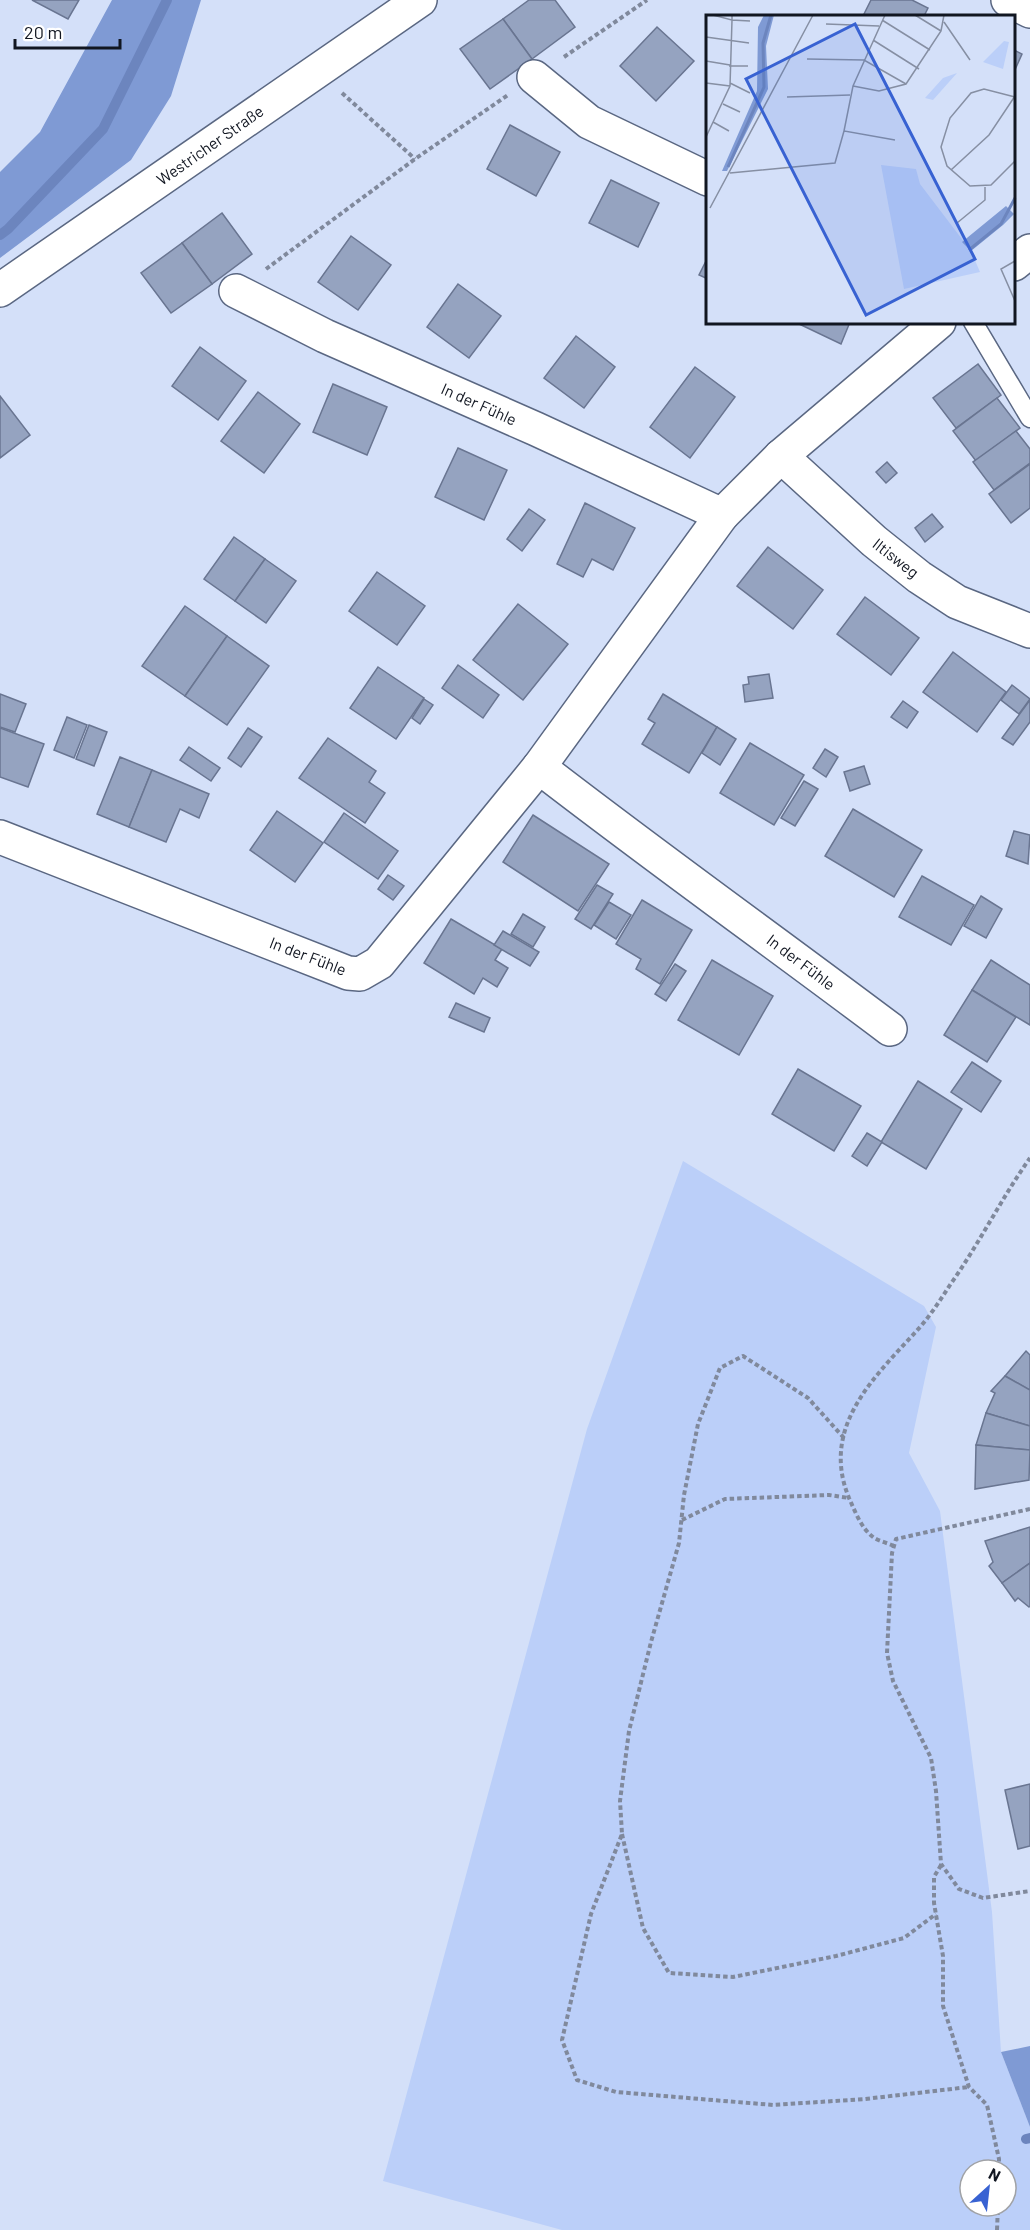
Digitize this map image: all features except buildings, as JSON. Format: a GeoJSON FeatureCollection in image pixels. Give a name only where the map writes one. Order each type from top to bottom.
{"type":"FeatureCollection","features":[{"type":"Feature","properties":{"kind":"street","name":"Westricher Straße"},"geometry":{"type":"LineString","coordinates":[[0,290],[420,0]]}},
{"type":"Feature","properties":{"kind":"street"},"geometry":{"type":"LineString","coordinates":[[1008,0],[1030,11]]}},
{"type":"Feature","properties":{"kind":"street"},"geometry":{"type":"LineString","coordinates":[[534,77],[589,122],[706,178]]}},
{"type":"Feature","properties":{"kind":"street"},"geometry":{"type":"LineString","coordinates":[[1015,263],[1030,251]]}},
{"type":"Feature","properties":{"kind":"street","name":"In der Fühle"},"geometry":{"type":"LineString","coordinates":[[236,291],[325,336],[536,429],[722,515]]}},
{"type":"Feature","properties":{"kind":"street","name":"In der Fühle"},"geometry":{"type":"LineString","coordinates":[[0,837],[348,973],[360,974],[379,963],[538,767],[722,515],[781,456],[937,324]]}},
{"type":"Feature","properties":{"kind":"street","name":"Iltisweg"},"geometry":{"type":"LineString","coordinates":[[781,456],[874,542],[919,577],[957,602],[1030,631]]}},
{"type":"Feature","properties":{"kind":"street","name":"In der Fühle"},"geometry":{"type":"LineString","coordinates":[[538,767],[628,837],[890,1029]]}},
{"type":"Feature","properties":{"kind":"lane"},"geometry":{"type":"LineString","coordinates":[[974,324],[1030,418]]}},
{"type":"Feature","properties":{"kind":"path"},"geometry":{"type":"LineString","coordinates":[[236,291],[415,159],[648,0]]}},
{"type":"Feature","properties":{"kind":"path"},"geometry":{"type":"LineString","coordinates":[[318,71],[415,159]]}},
{"type":"Feature","properties":{"kind":"path"},"geometry":{"type":"LineString","coordinates":[[894,1546],[873,1537],[859,1519],[841,1477],[839,1453],[851,1415],[871,1380],[922,1324],[936,1305],[970,1256],[1015,1178],[1030,1158]]}},
{"type":"Feature","properties":{"kind":"path"},"geometry":{"type":"LineString","coordinates":[[844,1437],[808,1398],[743,1356],[720,1368],[698,1424],[679,1543],[629,1731],[620,1801],[622,1834],[644,1928],[669,1973],[734,1977],[836,1956],[904,1938],[936,1914]]}},
{"type":"Feature","properties":{"kind":"path"},"geometry":{"type":"LineString","coordinates":[[681,1520],[725,1499],[829,1495],[849,1498]]}},
{"type":"Feature","properties":{"kind":"path"},"geometry":{"type":"LineString","coordinates":[[999,2158],[987,2105],[969,2087],[943,2006],[943,1956],[936,1914],[934,1877],[941,1864],[936,1791],[931,1758],[893,1681],[887,1653],[892,1553],[896,1539],[1030,1509]]}},
{"type":"Feature","properties":{"kind":"path"},"geometry":{"type":"LineString","coordinates":[[622,1834],[591,1914],[562,2040],[578,2080],[616,2092],[773,2105],[866,2099],[969,2087]]}},
{"type":"Feature","properties":{"kind":"path"},"geometry":{"type":"LineString","coordinates":[[941,1864],[960,1889],[983,1898],[1030,1892]]}},
{"type":"Feature","properties":{"kind":"shaded area"},"geometry":{"type":"Polygon","coordinates":[[[112,0],[201,0],[171,96],[131,160],[0,258],[0,172],[40,132],[112,0]]]}},
{"type":"Feature","properties":{"kind":"shaded area"},"geometry":{"type":"Polygon","coordinates":[[[683,1161],[924,1306],[936,1327],[909,1453],[940,1511],[992,1912],[1001,2052],[1030,2127],[1030,2230],[562,2230],[383,2181],[587,1429],[683,1161]]]}},
{"type":"Feature","properties":{"kind":"shaded area"},"geometry":{"type":"Polygon","coordinates":[[[1030,2046],[1030,2127],[1001,2052],[1030,2046]]]}},
{"type":"Feature","properties":{"kind":"waterway"},"geometry":{"type":"LineString","coordinates":[[0,235],[103,129],[167,0]]}},
{"type":"Feature","properties":{"kind":"waterway"},"geometry":{"type":"LineString","coordinates":[[1026,2139],[1030,2138]]}}]}
